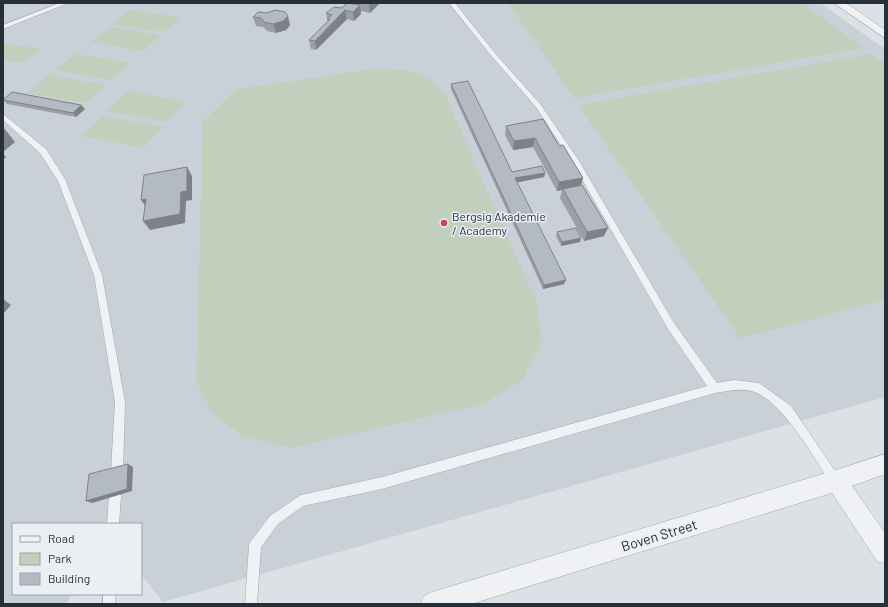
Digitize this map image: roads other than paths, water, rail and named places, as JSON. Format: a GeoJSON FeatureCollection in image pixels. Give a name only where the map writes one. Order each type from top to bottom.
{"type":"FeatureCollection","features":[{"type":"Feature","properties":{"kind":"street"},"geometry":{"type":"LineString","coordinates":[[839,3],[885,35]]}},
{"type":"Feature","properties":{"kind":"street","name":"Boven Street"},"geometry":{"type":"LineString","coordinates":[[432,604],[836,481],[885,464]]}},
{"type":"Feature","properties":{"kind":"street"},"geometry":{"type":"LineString","coordinates":[[836,481],[885,553]]}},
{"type":"Feature","properties":{"kind":"lane"},"geometry":{"type":"LineString","coordinates":[[3,27],[65,3]]}},
{"type":"Feature","properties":{"kind":"lane"},"geometry":{"type":"LineString","coordinates":[[452,3],[491,52],[540,106],[576,161],[671,326],[715,388]]}},
{"type":"Feature","properties":{"kind":"lane"},"geometry":{"type":"LineString","coordinates":[[3,116],[43,151],[62,181],[98,275],[120,402],[117,471]]}},
{"type":"Feature","properties":{"kind":"lane"},"geometry":{"type":"LineString","coordinates":[[251,604],[255,545],[274,520],[301,501],[382,483],[715,388],[734,385],[759,388],[787,409],[836,481]]}},
{"type":"Feature","properties":{"kind":"lane"},"geometry":{"type":"LineString","coordinates":[[114,523],[115,496]]}},
{"type":"Feature","properties":{"kind":"place","name":"Bergsig Akademie / Academy"},"geometry":{"type":"Point","coordinates":[444,223]}}]}
